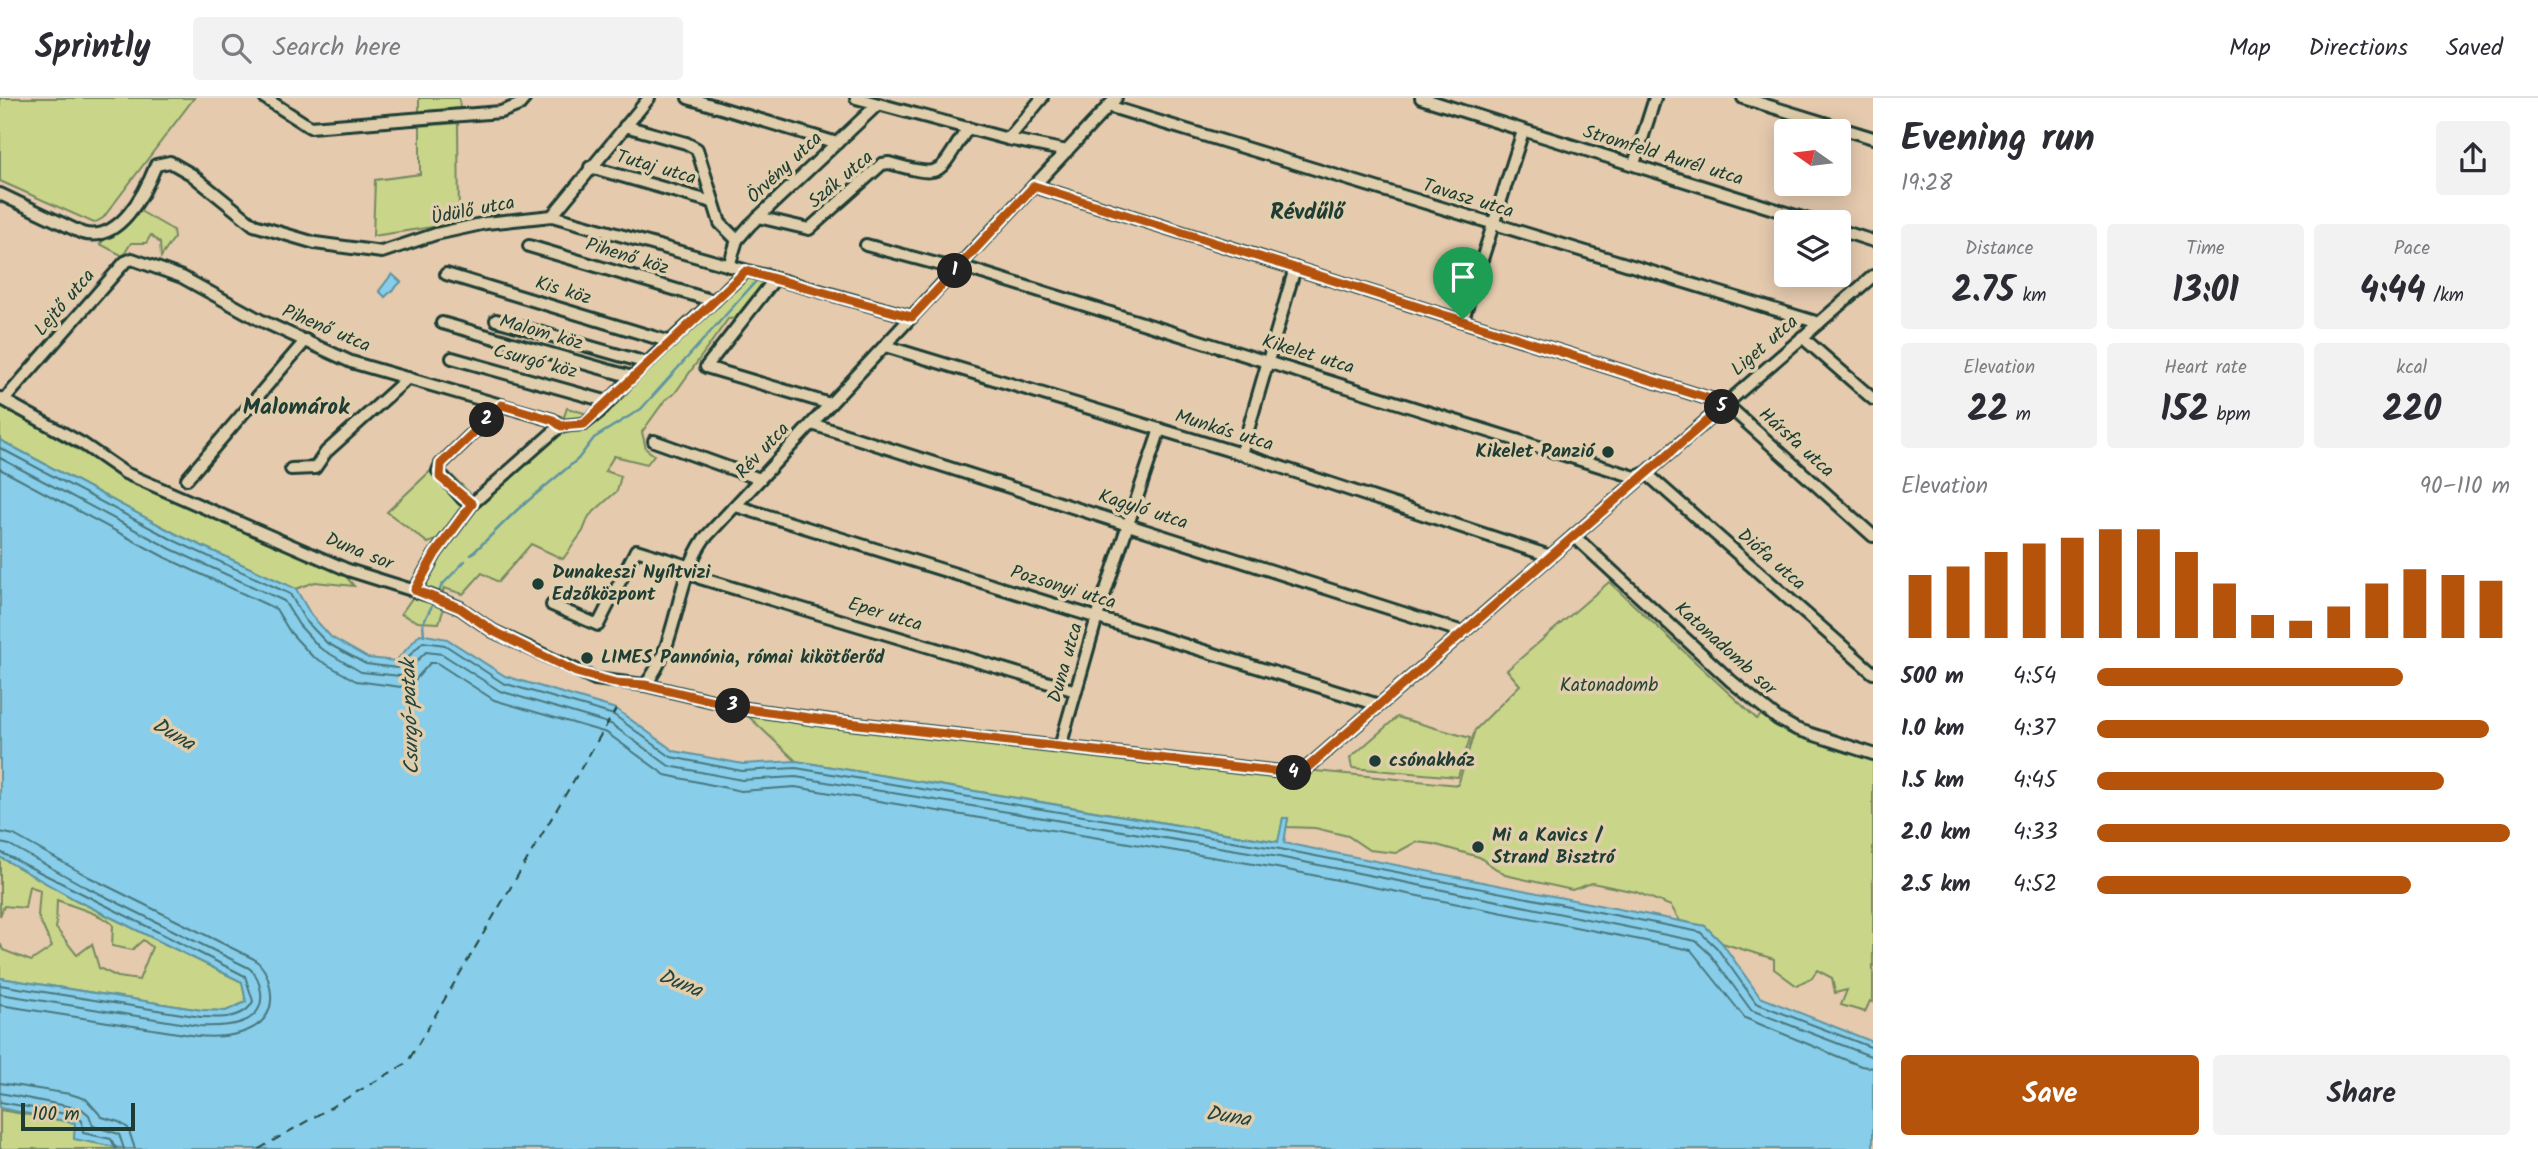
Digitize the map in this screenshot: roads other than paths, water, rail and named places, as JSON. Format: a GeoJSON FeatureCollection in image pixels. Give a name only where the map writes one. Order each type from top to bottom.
{"type":"FeatureCollection","features":[{"type":"Feature","properties":{"kind":"street"},"geometry":{"type":"LineString","coordinates":[[265,98],[310,127],[458,116],[510,109],[525,98]]}},
{"type":"Feature","properties":{"kind":"street"},"geometry":{"type":"LineString","coordinates":[[552,216],[649,98]]}},
{"type":"Feature","properties":{"kind":"street"},"geometry":{"type":"LineString","coordinates":[[688,98],[837,143]]}},
{"type":"Feature","properties":{"kind":"street"},"geometry":{"type":"LineString","coordinates":[[856,98],[1067,151]]}},
{"type":"Feature","properties":{"kind":"street"},"geometry":{"type":"LineString","coordinates":[[1008,138],[1042,98]]}},
{"type":"Feature","properties":{"kind":"street","name":"Stromfeld Aurél utca"},"geometry":{"type":"LineString","coordinates":[[1421,98],[1778,210]]}},
{"type":"Feature","properties":{"kind":"street"},"geometry":{"type":"LineString","coordinates":[[1634,164],[1655,98]]}},
{"type":"Feature","properties":{"kind":"street"},"geometry":{"type":"LineString","coordinates":[[1743,98],[1873,138]]}},
{"type":"Feature","properties":{"kind":"street","name":"Rév utca"},"geometry":{"type":"LineString","coordinates":[[645,685],[661,662],[688,566],[704,539],[1112,102]]}},
{"type":"Feature","properties":{"kind":"street","name":"Tavasz utca"},"geometry":{"type":"LineString","coordinates":[[1112,102],[1491,224],[1819,323]]}},
{"type":"Feature","properties":{"kind":"street","name":"Örvény utca"},"geometry":{"type":"LineString","coordinates":[[729,266],[737,240],[758,217],[878,104]]}},
{"type":"Feature","properties":{"kind":"street"},"geometry":{"type":"LineString","coordinates":[[625,126],[686,143],[697,149],[720,223],[737,240]]}},
{"type":"Feature","properties":{"kind":"street","name":"Szák utca"},"geometry":{"type":"LineString","coordinates":[[758,217],[809,229],[882,164],[889,163],[929,174],[939,170],[968,128]]}},
{"type":"Feature","properties":{"kind":"street"},"geometry":{"type":"LineString","coordinates":[[1463,319],[1491,224],[1523,131]]}},
{"type":"Feature","properties":{"kind":"street","name":"Üdülő utca"},"geometry":{"type":"LineString","coordinates":[[0,194],[90,236],[104,234],[113,228],[137,201],[156,165],[170,162],[191,174],[254,225],[315,243],[373,252],[486,223],[552,216],[912,317]]}},
{"type":"Feature","properties":{"kind":"street","name":"Tutaj utca"},"geometry":{"type":"LineString","coordinates":[[590,167],[712,202]]}},
{"type":"Feature","properties":{"kind":"street"},"geometry":{"type":"LineString","coordinates":[[1034,186],[1726,404]]}},
{"type":"Feature","properties":{"kind":"street"},"geometry":{"type":"LineString","coordinates":[[1851,234],[1873,241]]}},
{"type":"Feature","properties":{"kind":"street"},"geometry":{"type":"LineString","coordinates":[[866,245],[958,267]]}},
{"type":"Feature","properties":{"kind":"street","name":"Pihenő köz"},"geometry":{"type":"LineString","coordinates":[[529,246],[714,301]]}},
{"type":"Feature","properties":{"kind":"street","name":"Pihenő utca"},"geometry":{"type":"LineString","coordinates":[[125,262],[132,259],[182,277],[260,320],[351,362],[553,420],[561,426]]}},
{"type":"Feature","properties":{"kind":"street","name":"Lejtő utca"},"geometry":{"type":"LineString","coordinates":[[2,399],[125,262]]}},
{"type":"Feature","properties":{"kind":"street","name":"Kikelet utca"},"geometry":{"type":"LineString","coordinates":[[958,267],[1269,361],[1635,477],[1646,473]]}},
{"type":"Feature","properties":{"kind":"street"},"geometry":{"type":"LineString","coordinates":[[1241,454],[1295,268]]}},
{"type":"Feature","properties":{"kind":"street"},"geometry":{"type":"LineString","coordinates":[[415,590],[468,501],[561,426],[584,424],[746,271]]}},
{"type":"Feature","properties":{"kind":"street","name":"Kis köz"},"geometry":{"type":"LineString","coordinates":[[446,274],[670,342]]}},
{"type":"Feature","properties":{"kind":"street","name":"Liget utca"},"geometry":{"type":"LineString","coordinates":[[1300,774],[1873,276]]}},
{"type":"Feature","properties":{"kind":"street"},"geometry":{"type":"LineString","coordinates":[[774,280],[706,368],[830,404]]}},
{"type":"Feature","properties":{"kind":"street"},"geometry":{"type":"LineString","coordinates":[[496,320],[647,363]]}},
{"type":"Feature","properties":{"kind":"street","name":"Malom köz"},"geometry":{"type":"LineString","coordinates":[[442,323],[632,377]]}},
{"type":"Feature","properties":{"kind":"street"},"geometry":{"type":"LineString","coordinates":[[1802,337],[1873,399]]}},
{"type":"Feature","properties":{"kind":"street"},"geometry":{"type":"LineString","coordinates":[[187,479],[306,340]]}},
{"type":"Feature","properties":{"kind":"street","name":"Munkás utca"},"geometry":{"type":"LineString","coordinates":[[885,346],[1241,454],[1550,556]]}},
{"type":"Feature","properties":{"kind":"street","name":"Csurgó köz"},"geometry":{"type":"LineString","coordinates":[[452,358],[609,402]]}},
{"type":"Feature","properties":{"kind":"street"},"geometry":{"type":"LineString","coordinates":[[291,469],[315,468],[326,452],[408,378]]}},
{"type":"Feature","properties":{"kind":"street","name":"Duna sor"},"geometry":{"type":"LineString","coordinates":[[2,399],[83,444],[125,472],[348,570],[415,590],[460,608],[493,631],[576,672],[616,683],[645,685],[747,709],[1300,774]]}},
{"type":"Feature","properties":{"kind":"street","name":"Hársfa utca"},"geometry":{"type":"LineString","coordinates":[[1726,404],[1873,536]]}},
{"type":"Feature","properties":{"kind":"street"},"geometry":{"type":"LineString","coordinates":[[468,501],[440,477],[441,464],[502,405]]}},
{"type":"Feature","properties":{"kind":"street","name":"Kagyló utca"},"geometry":{"type":"LineString","coordinates":[[812,424],[1463,632]]}},
{"type":"Feature","properties":{"kind":"street","name":"Duna utca"},"geometry":{"type":"LineString","coordinates":[[1060,747],[1097,617],[1160,429]]}},
{"type":"Feature","properties":{"kind":"street"},"geometry":{"type":"LineString","coordinates":[[654,441],[760,480]]}},
{"type":"Feature","properties":{"kind":"street","name":"Diófa utca"},"geometry":{"type":"LineString","coordinates":[[1646,473],[1873,673]]}},
{"type":"Feature","properties":{"kind":"street","name":"Pozsonyi utca"},"geometry":{"type":"LineString","coordinates":[[736,506],[1380,705]]}},
{"type":"Feature","properties":{"kind":"street","name":"Katonadomb sor"},"geometry":{"type":"LineString","coordinates":[[1574,536],[1731,681],[1777,719],[1796,729],[1873,754]]}},
{"type":"Feature","properties":{"kind":"street","name":"Eper utca"},"geometry":{"type":"LineString","coordinates":[[552,605],[598,625],[636,550],[688,566],[691,573],[707,581],[1076,691]]}},
{"type":"Feature","properties":{"kind":"water"},"geometry":{"type":"Polygon","coordinates":[[[392,274],[401,282],[385,297],[379,291],[392,274]]]}},
{"type":"Feature","properties":{"kind":"water","name":"Duna"},"geometry":{"type":"Polygon","coordinates":[[[0,440],[178,535],[296,589],[311,615],[331,637],[368,658],[396,661],[420,634],[447,639],[505,676],[616,709],[674,751],[743,764],[796,761],[1278,842],[1283,818],[1288,818],[1284,843],[1705,926],[1722,943],[1760,997],[1873,1042],[1873,1149],[126,1149],[74,1139],[75,1123],[0,1108],[0,978],[201,1010],[226,1011],[246,1002],[242,982],[76,900],[0,857],[0,440]]]}},
{"type":"Feature","properties":{"kind":"waterway"},"geometry":{"type":"LineString","coordinates":[[471,555],[517,510],[578,459],[594,438],[641,409],[758,279]]}},
{"type":"Feature","properties":{"kind":"waterway","name":"Csurgó-patak"},"geometry":{"type":"LineString","coordinates":[[437,596],[442,585],[465,561]]}},
{"type":"Feature","properties":{"kind":"waterway","name":"Csurgó-patak"},"geometry":{"type":"LineString","coordinates":[[424,635],[423,623],[434,602]]}},
{"type":"Feature","properties":{"kind":"place","name":"Kikelet Panzió"},"geometry":{"type":"Point","coordinates":[1608,452]}},
{"type":"Feature","properties":{"kind":"place","name":"Dunakeszi Nyíltvizi Edzőközpont"},"geometry":{"type":"Point","coordinates":[538,584]}},
{"type":"Feature","properties":{"kind":"place","name":"LIMES Pannónia, római kikötőerőd"},"geometry":{"type":"Point","coordinates":[587,658]}},
{"type":"Feature","properties":{"kind":"place","name":"csónakház"},"geometry":{"type":"Point","coordinates":[1375,761]}},
{"type":"Feature","properties":{"kind":"place","name":"Mi a Kavics / Strand Bisztró"},"geometry":{"type":"Point","coordinates":[1478,847]}},
{"type":"Feature","properties":{"kind":"district","name":"Révdűlő"},"geometry":{"type":"Point","coordinates":[1307,213]}},
{"type":"Feature","properties":{"kind":"district","name":"Malomárok"},"geometry":{"type":"Point","coordinates":[296,408]}},
{"type":"Feature","properties":{"kind":"park label","name":"Katonadomb"},"geometry":{"type":"Point","coordinates":[1609,686]}}]}
